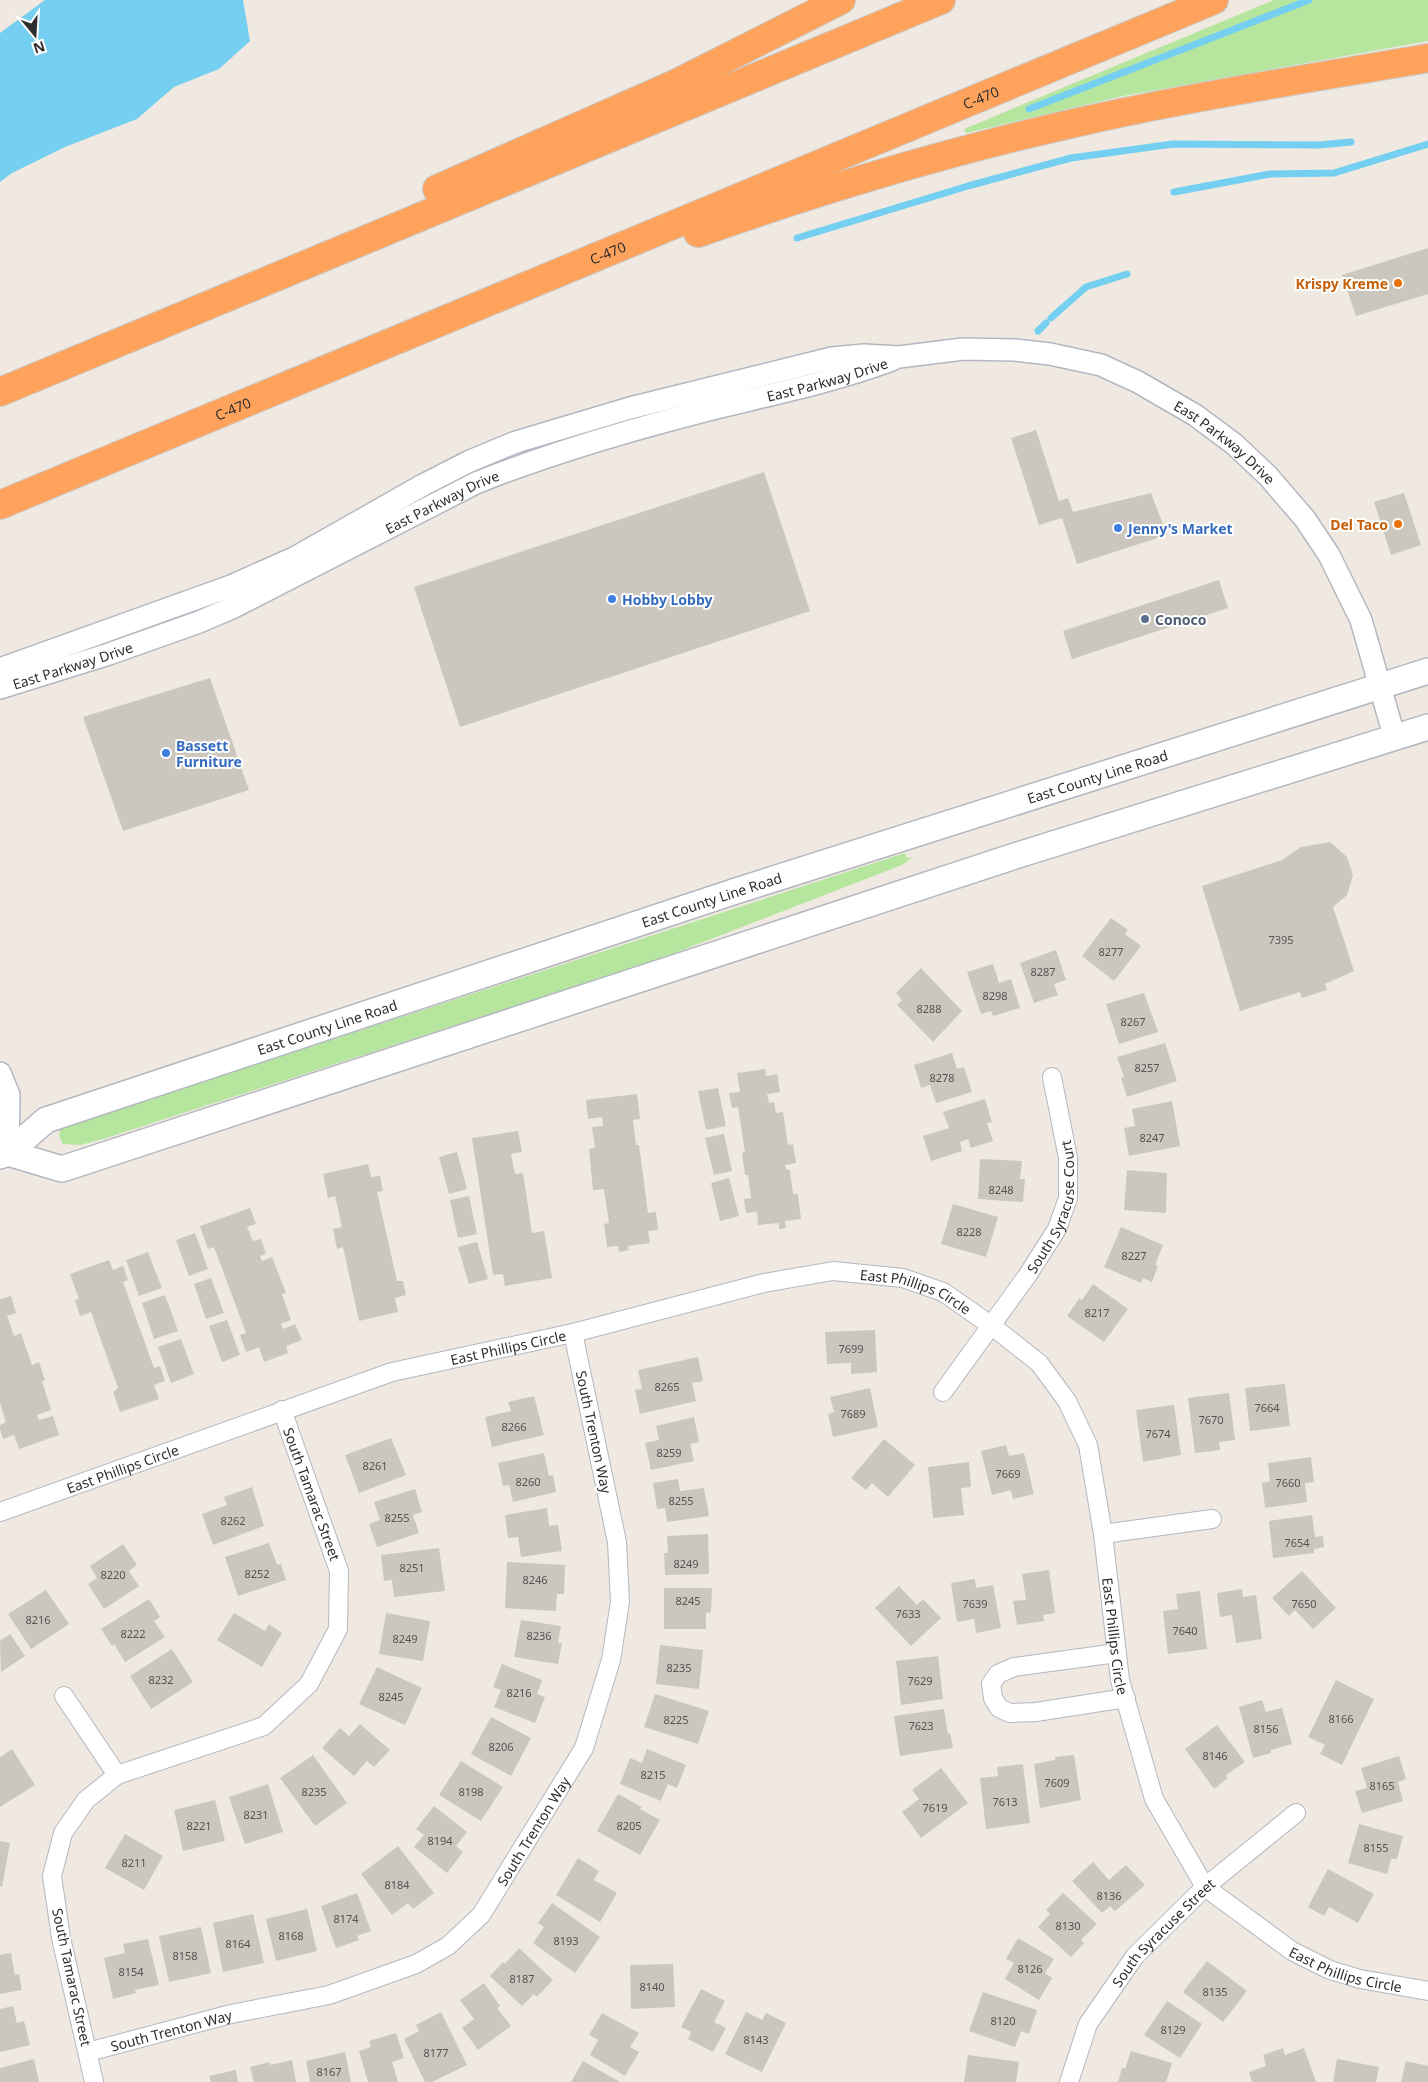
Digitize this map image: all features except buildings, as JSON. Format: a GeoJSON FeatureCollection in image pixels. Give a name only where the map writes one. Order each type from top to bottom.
{"type":"FeatureCollection","features":[{"type":"Feature","properties":{"kind":"highway"},"geometry":{"type":"LineString","coordinates":[[295,269],[344,229],[540,146],[677,83],[841,0]]}},
{"type":"Feature","properties":{"kind":"highway"},"geometry":{"type":"LineString","coordinates":[[0,392],[941,0]]}},
{"type":"Feature","properties":{"kind":"highway","name":"C-470"},"geometry":{"type":"LineString","coordinates":[[0,505],[1214,0]]}},
{"type":"Feature","properties":{"kind":"highway"},"geometry":{"type":"LineString","coordinates":[[529,284],[634,255],[823,191],[995,142],[1124,112],[1428,58]]}},
{"type":"Feature","properties":{"kind":"highway"},"geometry":{"type":"LineString","coordinates":[[1357,70],[1406,80],[1428,76]]}},
{"type":"Feature","properties":{"kind":"main road","name":"East County Line Road"},"geometry":{"type":"LineString","coordinates":[[3,1150],[46,1120],[727,893],[1428,671]]}},
{"type":"Feature","properties":{"kind":"main road"},"geometry":{"type":"LineString","coordinates":[[3,1150],[62,1169],[1018,856],[1428,727]]}},
{"type":"Feature","properties":{"kind":"street","name":"East Parkway Drive"},"geometry":{"type":"LineString","coordinates":[[0,669],[231,586],[296,556],[470,460],[516,442],[630,408],[832,358],[856,355],[899,357],[962,350],[1015,350],[1050,354],[1101,366],[1138,382],[1195,415],[1234,444],[1268,476],[1305,519],[1338,570],[1358,612],[1395,738]]}},
{"type":"Feature","properties":{"kind":"street","name":"East Parkway Drive"},"geometry":{"type":"LineString","coordinates":[[0,688],[118,651],[226,611],[303,573],[476,482],[651,426],[844,376],[899,357]]}},
{"type":"Feature","properties":{"kind":"street"},"geometry":{"type":"LineString","coordinates":[[0,1073],[9,1095],[3,1150]]}},
{"type":"Feature","properties":{"kind":"street","name":"South Syracuse Court"},"geometry":{"type":"LineString","coordinates":[[942,1392],[992,1326],[1057,1229],[1068,1198],[1068,1158],[1052,1077]]}},
{"type":"Feature","properties":{"kind":"street","name":"East Phillips Circle"},"geometry":{"type":"LineString","coordinates":[[0,1512],[392,1372],[573,1333],[764,1283],[833,1271],[903,1278],[943,1292],[992,1326],[1039,1363],[1067,1401],[1088,1445],[1102,1534],[1120,1680],[1154,1799],[1205,1887],[1292,1951],[1330,1970],[1360,1980],[1428,1992]]}},
{"type":"Feature","properties":{"kind":"street","name":"South Trenton Way"},"geometry":{"type":"LineString","coordinates":[[88,2052],[231,2014],[329,1995],[416,1964],[448,1946],[481,1915],[584,1748],[611,1660],[620,1602],[617,1542],[573,1333]]}},
{"type":"Feature","properties":{"kind":"street","name":"South Tamarac Street"},"geometry":{"type":"LineString","coordinates":[[94,2082],[60,1938],[52,1876],[63,1833],[86,1800],[117,1776],[264,1726],[309,1684],[338,1630],[339,1571],[282,1410]]}},
{"type":"Feature","properties":{"kind":"street"},"geometry":{"type":"LineString","coordinates":[[1102,1534],[1212,1519]]}},
{"type":"Feature","properties":{"kind":"street"},"geometry":{"type":"LineString","coordinates":[[1117,1653],[1014,1667],[998,1674],[991,1684],[993,1698],[999,1708],[1010,1713],[1036,1712],[1126,1698]]}},
{"type":"Feature","properties":{"kind":"street"},"geometry":{"type":"LineString","coordinates":[[64,1696],[117,1776]]}},
{"type":"Feature","properties":{"kind":"street","name":"South Syracuse Street"},"geometry":{"type":"LineString","coordinates":[[1069,2082],[1088,2024],[1135,1956],[1205,1887],[1296,1813]]}},
{"type":"Feature","properties":{"kind":"green space"},"geometry":{"type":"Polygon","coordinates":[[[1274,0],[1428,0],[1428,41],[1123,96],[966,133],[964,129],[1274,0]]]}},
{"type":"Feature","properties":{"kind":"green space"},"geometry":{"type":"Polygon","coordinates":[[[905,853],[907,858],[913,857],[902,865],[654,961],[103,1139],[80,1145],[63,1144],[59,1136],[60,1130],[63,1127],[905,853]]]}},
{"type":"Feature","properties":{"kind":"water"},"geometry":{"type":"Polygon","coordinates":[[[45,0],[243,0],[250,41],[219,69],[174,87],[137,119],[65,147],[12,173],[0,182],[0,33],[45,0]]]}},
{"type":"Feature","properties":{"kind":"waterway"},"geometry":{"type":"LineString","coordinates":[[1029,109],[1309,0]]}},
{"type":"Feature","properties":{"kind":"waterway"},"geometry":{"type":"LineString","coordinates":[[797,238],[968,186],[1071,158],[1173,144],[1319,145],[1351,142]]}},
{"type":"Feature","properties":{"kind":"waterway"},"geometry":{"type":"LineString","coordinates":[[1174,192],[1270,174],[1334,173],[1428,144]]}},
{"type":"Feature","properties":{"kind":"waterway"},"geometry":{"type":"LineString","coordinates":[[1051,318],[1086,287],[1127,274]]}},
{"type":"Feature","properties":{"kind":"waterway"},"geometry":{"type":"LineString","coordinates":[[1038,331],[1046,323]]}},
{"type":"Feature","properties":{"kind":"place","name":"Krispy Kreme"},"geometry":{"type":"Point","coordinates":[1398,283]}},
{"type":"Feature","properties":{"kind":"place","name":"Del Taco"},"geometry":{"type":"Point","coordinates":[1398,524]}},
{"type":"Feature","properties":{"kind":"place","name":"Jenny's Market"},"geometry":{"type":"Point","coordinates":[1118,528]}},
{"type":"Feature","properties":{"kind":"place","name":"Hobby Lobby"},"geometry":{"type":"Point","coordinates":[612,599]}},
{"type":"Feature","properties":{"kind":"place","name":"Conoco"},"geometry":{"type":"Point","coordinates":[1145,619]}},
{"type":"Feature","properties":{"kind":"place","name":"Bassett Furniture"},"geometry":{"type":"Point","coordinates":[166,753]}}]}
